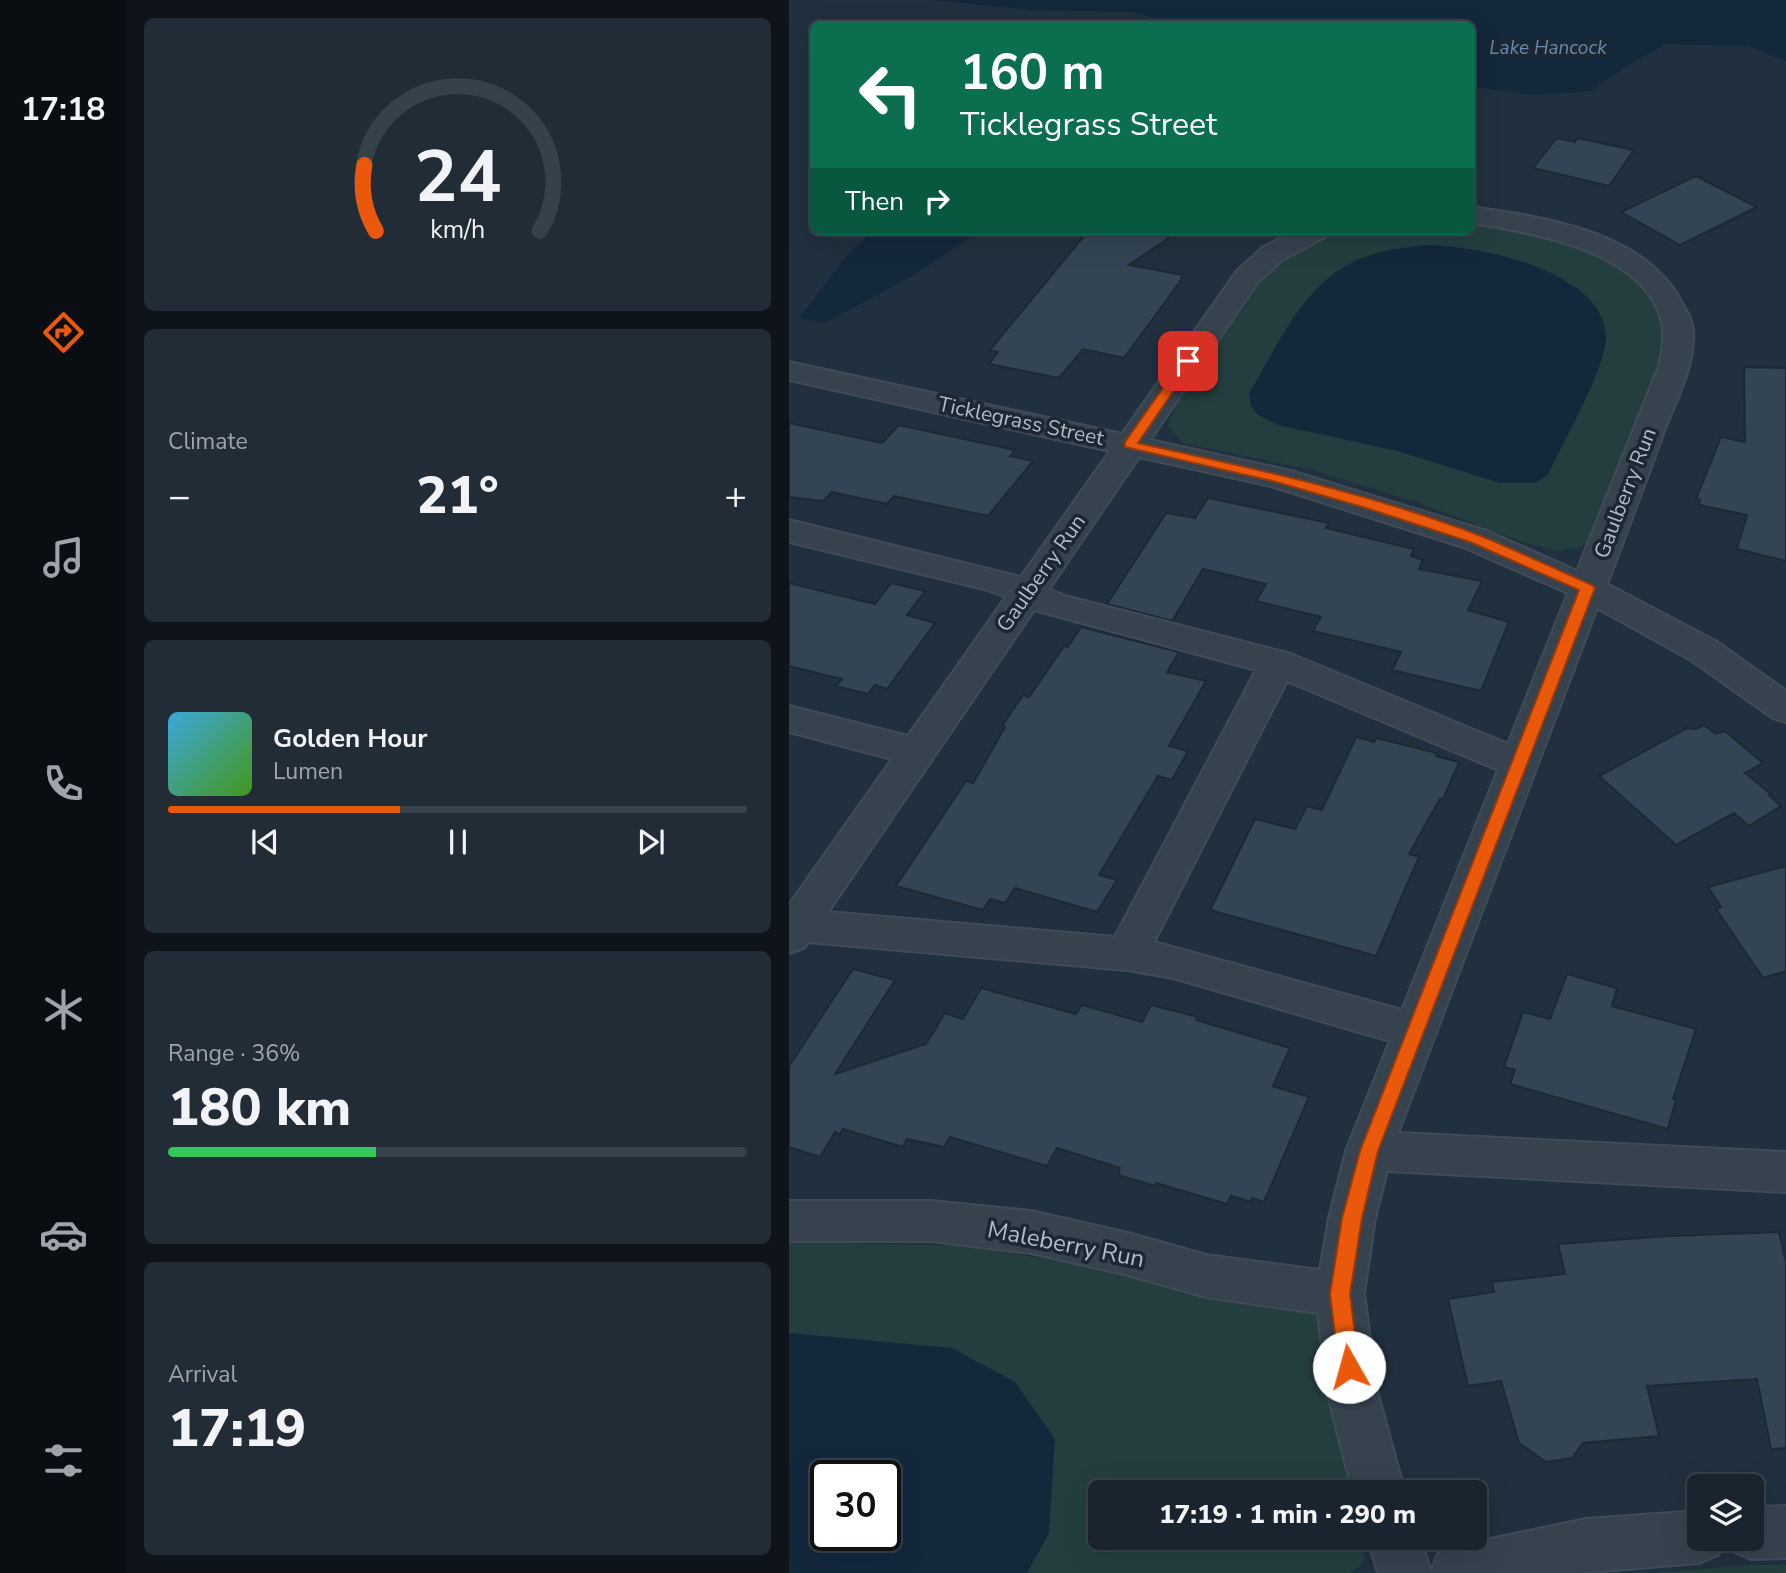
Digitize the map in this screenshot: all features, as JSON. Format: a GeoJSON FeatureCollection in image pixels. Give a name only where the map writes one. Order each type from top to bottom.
{"type":"FeatureCollection","features":[{"type":"Feature","properties":{"kind":"street","name":"Gaulberry Run"},"geometry":{"type":"LineString","coordinates":[[1376,1480],[1352,1391],[1340,1294],[1352,1218],[1369,1151],[1674,366],[1679,340],[1677,319],[1665,296],[1647,276],[1621,257],[1549,228],[1475,216]]}},
{"type":"Feature","properties":{"kind":"street","name":"Gaulberry Run"},"geometry":{"type":"LineString","coordinates":[[793,931],[1247,277],[1272,254],[1308,235]]}},
{"type":"Feature","properties":{"kind":"street","name":"Ticklegrass Street"},"geometry":{"type":"LineString","coordinates":[[789,371],[1279,478],[1475,539],[1587,588],[1704,651],[1786,709]]}},
{"type":"Feature","properties":{"kind":"street"},"geometry":{"type":"LineString","coordinates":[[789,531],[999,581],[1054,604],[1278,663],[1520,764]]}},
{"type":"Feature","properties":{"kind":"street"},"geometry":{"type":"LineString","coordinates":[[1127,954],[1278,663]]}},
{"type":"Feature","properties":{"kind":"street"},"geometry":{"type":"LineString","coordinates":[[789,719],[917,752]]}},
{"type":"Feature","properties":{"kind":"street"},"geometry":{"type":"LineString","coordinates":[[793,931],[1127,954],[1173,962],[1415,1031]]}},
{"type":"Feature","properties":{"kind":"street"},"geometry":{"type":"LineString","coordinates":[[1369,1151],[1786,1172]]}},
{"type":"Feature","properties":{"kind":"street","name":"Maleberry Run"},"geometry":{"type":"LineString","coordinates":[[789,1221],[931,1221],[1031,1232],[1128,1254],[1206,1276],[1340,1294]]}},
{"type":"Feature","properties":{"kind":"street"},"geometry":{"type":"LineString","coordinates":[[1764,1533],[1786,1532]]}},
{"type":"Feature","properties":{"kind":"street"},"geometry":{"type":"LineString","coordinates":[[1457,1573],[1586,1545],[1687,1538]]}},
{"type":"Feature","properties":{"kind":"street"},"geometry":{"type":"LineString","coordinates":[[1397,1550],[1405,1573]]}},
{"type":"Feature","properties":{"kind":"green space"},"geometry":{"type":"Polygon","coordinates":[[[1475,221],[1555,236],[1615,262],[1641,283],[1661,310],[1668,339],[1659,372],[1594,537],[1580,547],[1557,551],[1523,542],[1417,502],[1309,469],[1183,443],[1168,426],[1178,402],[1269,272],[1297,250],[1330,235],[1475,235],[1475,221]]]}},
{"type":"Feature","properties":{"kind":"green space"},"geometry":{"type":"Polygon","coordinates":[[[789,1242],[969,1246],[1082,1265],[1317,1314],[1330,1322],[1354,1480],[1088,1480],[1088,1550],[1364,1550],[1364,1562],[1351,1573],[789,1573],[789,1242]]]}},
{"type":"Feature","properties":{"kind":"green space"},"geometry":{"type":"Polygon","coordinates":[[[1748,1565],[1786,1565],[1786,1573],[1655,1573],[1748,1565]]]}},
{"type":"Feature","properties":{"kind":"water","name":"Lake Hancock"},"geometry":{"type":"Polygon","coordinates":[[[931,0],[1786,0],[1786,61],[1748,46],[1666,44],[1628,65],[1592,91],[1537,95],[1475,87],[1475,21],[1164,21],[1132,12],[1033,10],[931,0]]]}},
{"type":"Feature","properties":{"kind":"water"},"geometry":{"type":"Polygon","coordinates":[[[868,235],[973,235],[916,274],[825,323],[799,318],[845,258],[868,235]]]}},
{"type":"Feature","properties":{"kind":"water"},"geometry":{"type":"Polygon","coordinates":[[[1426,245],[1476,250],[1535,266],[1562,279],[1585,295],[1600,315],[1606,338],[1599,368],[1548,475],[1536,483],[1500,483],[1397,451],[1278,425],[1258,415],[1251,406],[1249,393],[1294,318],[1321,284],[1338,271],[1365,257],[1426,245]]]}},
{"type":"Feature","properties":{"kind":"water"},"geometry":{"type":"Polygon","coordinates":[[[789,1333],[952,1348],[1015,1382],[1055,1439],[1049,1533],[1027,1573],[789,1573],[789,1333]]]}},
{"type":"Feature","properties":{"kind":"building"},"geometry":{"type":"Polygon","coordinates":[[[1557,138],[1575,142],[1577,138],[1634,150],[1609,186],[1533,168],[1557,138]]]}},
{"type":"Feature","properties":{"kind":"building"},"geometry":{"type":"Polygon","coordinates":[[[1696,176],[1757,207],[1680,245],[1621,212],[1696,176]]]}},
{"type":"Feature","properties":{"kind":"building"},"geometry":{"type":"Polygon","coordinates":[[[1085,235],[1173,235],[1129,265],[1183,275],[1124,358],[1083,349],[1059,378],[989,364],[998,352],[990,350],[1085,235]]]}},
{"type":"Feature","properties":{"kind":"building"},"geometry":{"type":"Polygon","coordinates":[[[1744,367],[1786,368],[1786,561],[1737,549],[1747,515],[1699,505],[1700,500],[1696,499],[1721,437],[1745,442],[1744,367]]]}},
{"type":"Feature","properties":{"kind":"building"},"geometry":{"type":"Polygon","coordinates":[[[789,423],[882,443],[899,425],[1015,450],[1010,456],[1033,461],[988,516],[894,496],[887,504],[832,492],[823,501],[789,497],[789,423]]]}},
{"type":"Feature","properties":{"kind":"building"},"geometry":{"type":"Polygon","coordinates":[[[1208,498],[1329,523],[1326,528],[1414,549],[1411,556],[1423,560],[1419,569],[1482,581],[1468,610],[1509,622],[1481,691],[1392,670],[1401,652],[1313,631],[1321,617],[1256,601],[1266,584],[1203,569],[1172,621],[1107,604],[1166,513],[1195,518],[1208,498]]]}},
{"type":"Feature","properties":{"kind":"building"},"geometry":{"type":"Polygon","coordinates":[[[789,583],[875,604],[891,583],[925,591],[907,615],[935,623],[887,689],[875,685],[868,694],[836,686],[842,679],[789,666],[789,583]]]}},
{"type":"Feature","properties":{"kind":"building"},"geometry":{"type":"Polygon","coordinates":[[[1081,627],[1179,652],[1167,672],[1206,681],[1169,746],[1188,751],[1172,780],[1158,776],[1099,875],[1117,880],[1097,912],[1015,888],[1005,903],[990,899],[983,910],[896,886],[966,781],[973,783],[1005,727],[1002,726],[1023,695],[1029,697],[1064,646],[1068,647],[1081,627]]]}},
{"type":"Feature","properties":{"kind":"building"},"geometry":{"type":"Polygon","coordinates":[[[1704,725],[1716,734],[1725,731],[1763,763],[1745,773],[1781,806],[1749,826],[1734,813],[1676,845],[1599,776],[1687,728],[1695,729],[1704,725]]]}},
{"type":"Feature","properties":{"kind":"building"},"geometry":{"type":"Polygon","coordinates":[[[1356,737],[1374,742],[1376,738],[1437,753],[1436,756],[1459,762],[1443,799],[1440,799],[1409,854],[1419,857],[1376,956],[1210,910],[1255,819],[1295,829],[1307,806],[1322,810],[1356,737]]]}},
{"type":"Feature","properties":{"kind":"building"},"geometry":{"type":"Polygon","coordinates":[[[1786,866],[1786,971],[1763,978],[1716,909],[1721,907],[1708,887],[1786,866]]]}},
{"type":"Feature","properties":{"kind":"building"},"geometry":{"type":"Polygon","coordinates":[[[853,969],[895,980],[835,1074],[926,1044],[945,1013],[963,1019],[981,988],[1076,1014],[1082,1005],[1142,1022],[1151,1005],[1198,1017],[1196,1020],[1290,1048],[1273,1086],[1309,1097],[1264,1202],[1252,1198],[1251,1202],[1231,1196],[1227,1204],[1156,1183],[1155,1186],[1118,1175],[1120,1168],[1057,1148],[1047,1166],[950,1137],[944,1147],[907,1139],[903,1147],[843,1129],[840,1134],[835,1132],[820,1157],[789,1147],[789,1066],[853,969]]]}},
{"type":"Feature","properties":{"kind":"building"},"geometry":{"type":"Polygon","coordinates":[[[1567,974],[1617,988],[1612,1006],[1696,1029],[1673,1099],[1676,1100],[1668,1129],[1510,1084],[1515,1070],[1504,1067],[1523,1012],[1550,1019],[1567,974]]]}},
{"type":"Feature","properties":{"kind":"building"},"geometry":{"type":"Polygon","coordinates":[[[1779,1232],[1786,1262],[1786,1448],[1771,1449],[1757,1379],[1647,1386],[1659,1436],[1583,1443],[1572,1458],[1546,1462],[1519,1443],[1501,1381],[1468,1386],[1448,1299],[1494,1292],[1492,1282],[1565,1274],[1558,1244],[1779,1232]]]}},
{"type":"Feature","properties":{"kind":"route"},"geometry":{"type":"LineString","coordinates":[[1188,361],[1130,445],[1279,478],[1371,505],[1475,539],[1587,588],[1369,1151],[1352,1218],[1340,1294],[1349,1367]]}}]}
